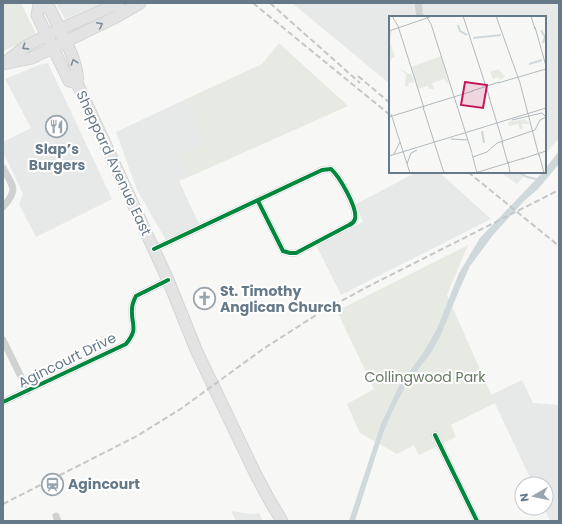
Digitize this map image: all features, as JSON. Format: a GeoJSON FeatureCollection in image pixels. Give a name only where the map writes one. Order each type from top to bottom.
{"type":"FeatureCollection","features":[{"type":"Feature","properties":{"kind":"main road"},"geometry":{"type":"LineString","coordinates":[[4,63],[25,47],[47,35],[119,3]]}},
{"type":"Feature","properties":{"kind":"main road"},"geometry":{"type":"LineString","coordinates":[[4,63],[32,58],[114,18],[140,3]]}},
{"type":"Feature","properties":{"kind":"main road","name":"Sheppard Avenue East"},"geometry":{"type":"LineString","coordinates":[[77,83],[69,82],[37,15],[39,4],[50,9],[60,29],[76,67],[78,77],[77,83],[168,280],[198,352],[255,473],[283,521]]}},
{"type":"Feature","properties":{"kind":"street"},"geometry":{"type":"LineString","coordinates":[[418,3],[420,16]]}},
{"type":"Feature","properties":{"kind":"street"},"geometry":{"type":"LineString","coordinates":[[3,168],[12,185],[13,193],[13,196],[3,206]]}},
{"type":"Feature","properties":{"kind":"street"},"geometry":{"type":"LineString","coordinates":[[154,249],[322,170],[331,169],[340,178],[355,210],[356,217],[355,220],[349,225],[296,253],[290,254],[283,251],[258,201]]}},
{"type":"Feature","properties":{"kind":"street","name":"Agincourt Drive"},"geometry":{"type":"LineString","coordinates":[[3,402],[126,344],[133,335],[134,325],[131,308],[136,296],[168,280]]}},
{"type":"Feature","properties":{"kind":"street"},"geometry":{"type":"LineString","coordinates":[[3,340],[28,391]]}},
{"type":"Feature","properties":{"kind":"street"},"geometry":{"type":"LineString","coordinates":[[435,435],[477,521]]}},
{"type":"Feature","properties":{"kind":"shaded area"},"geometry":{"type":"Polygon","coordinates":[[[56,3],[103,3],[65,19],[56,3]]]}},
{"type":"Feature","properties":{"kind":"shaded area"},"geometry":{"type":"Polygon","coordinates":[[[292,3],[559,3],[559,138],[546,153],[546,16],[389,16],[389,83],[292,3]]]}},
{"type":"Feature","properties":{"kind":"shaded area"},"geometry":{"type":"Polygon","coordinates":[[[48,63],[112,199],[36,237],[19,204],[23,194],[3,152],[3,142],[31,128],[5,79],[39,65],[48,63]]]}},
{"type":"Feature","properties":{"kind":"shaded area"},"geometry":{"type":"Polygon","coordinates":[[[186,99],[207,141],[181,155],[191,176],[179,181],[199,224],[166,240],[137,190],[116,132],[186,99]]]}},
{"type":"Feature","properties":{"kind":"shaded area"},"geometry":{"type":"Polygon","coordinates":[[[559,151],[559,164],[538,189],[524,201],[493,235],[470,266],[440,337],[430,354],[406,385],[392,412],[382,436],[355,521],[349,521],[381,424],[399,386],[423,353],[437,329],[459,273],[480,238],[542,173],[546,173],[546,168],[559,151]]]}},
{"type":"Feature","properties":{"kind":"shaded area"},"geometry":{"type":"Polygon","coordinates":[[[415,173],[440,173],[491,219],[341,295],[316,245],[363,222],[356,204],[415,173]]]}},
{"type":"Feature","properties":{"kind":"shaded area"},"geometry":{"type":"Polygon","coordinates":[[[501,173],[527,173],[517,184],[501,173]]]}},
{"type":"Feature","properties":{"kind":"shaded area"},"geometry":{"type":"Polygon","coordinates":[[[522,380],[533,403],[559,405],[559,521],[550,521],[548,516],[554,516],[554,476],[529,476],[491,395],[522,380]]]}},
{"type":"Feature","properties":{"kind":"shaded area"},"geometry":{"type":"Polygon","coordinates":[[[231,511],[252,514],[259,513],[263,521],[236,521],[231,511]]]}},
{"type":"Feature","properties":{"kind":"green space"},"geometry":{"type":"Polygon","coordinates":[[[3,3],[21,3],[37,36],[3,51],[3,3]]]}},
{"type":"Feature","properties":{"kind":"green space"},"geometry":{"type":"Polygon","coordinates":[[[279,43],[348,106],[191,176],[180,155],[207,141],[186,99],[262,64],[279,43]]]}},
{"type":"Feature","properties":{"kind":"green space","name":"Collingwood Park"},"geometry":{"type":"Polygon","coordinates":[[[468,245],[447,295],[495,403],[451,425],[456,437],[419,455],[414,445],[397,454],[360,433],[347,404],[374,389],[337,311],[468,245]]]}},
{"type":"Feature","properties":{"kind":"waterway"},"geometry":{"type":"LineString","coordinates":[[520,173],[527,177],[536,179]]}},
{"type":"Feature","properties":{"kind":"railway"},"geometry":{"type":"LineString","coordinates":[[253,3],[389,114]]}},
{"type":"Feature","properties":{"kind":"railway"},"geometry":{"type":"LineString","coordinates":[[270,3],[360,83]]}},
{"type":"Feature","properties":{"kind":"railway"},"geometry":{"type":"LineString","coordinates":[[358,76],[389,102]]}},
{"type":"Feature","properties":{"kind":"railway"},"geometry":{"type":"LineString","coordinates":[[469,173],[559,246]]}},
{"type":"Feature","properties":{"kind":"railway"},"geometry":{"type":"LineString","coordinates":[[3,504],[137,436],[182,408],[263,349],[321,312],[367,287],[559,190]]}},
{"type":"Feature","properties":{"kind":"cycle path"},"geometry":{"type":"LineString","coordinates":[[154,249],[322,170],[331,169],[339,178],[351,200],[354,208],[355,219],[351,224],[296,253],[290,253],[283,251],[258,201]]}},
{"type":"Feature","properties":{"kind":"cycle path"},"geometry":{"type":"LineString","coordinates":[[3,402],[126,344],[130,339],[134,327],[132,307],[136,296],[168,280]]}},
{"type":"Feature","properties":{"kind":"cycle path"},"geometry":{"type":"LineString","coordinates":[[435,435],[477,521]]}},
{"type":"Feature","properties":{"kind":"place","name":"Slap’s Burgers"},"geometry":{"type":"Point","coordinates":[57,127]}},
{"type":"Feature","properties":{"kind":"place","name":"St. Timothy Anglican Church"},"geometry":{"type":"Point","coordinates":[205,299]}},
{"type":"Feature","properties":{"kind":"place","name":"Agincourt"},"geometry":{"type":"Point","coordinates":[52,484]}}]}
